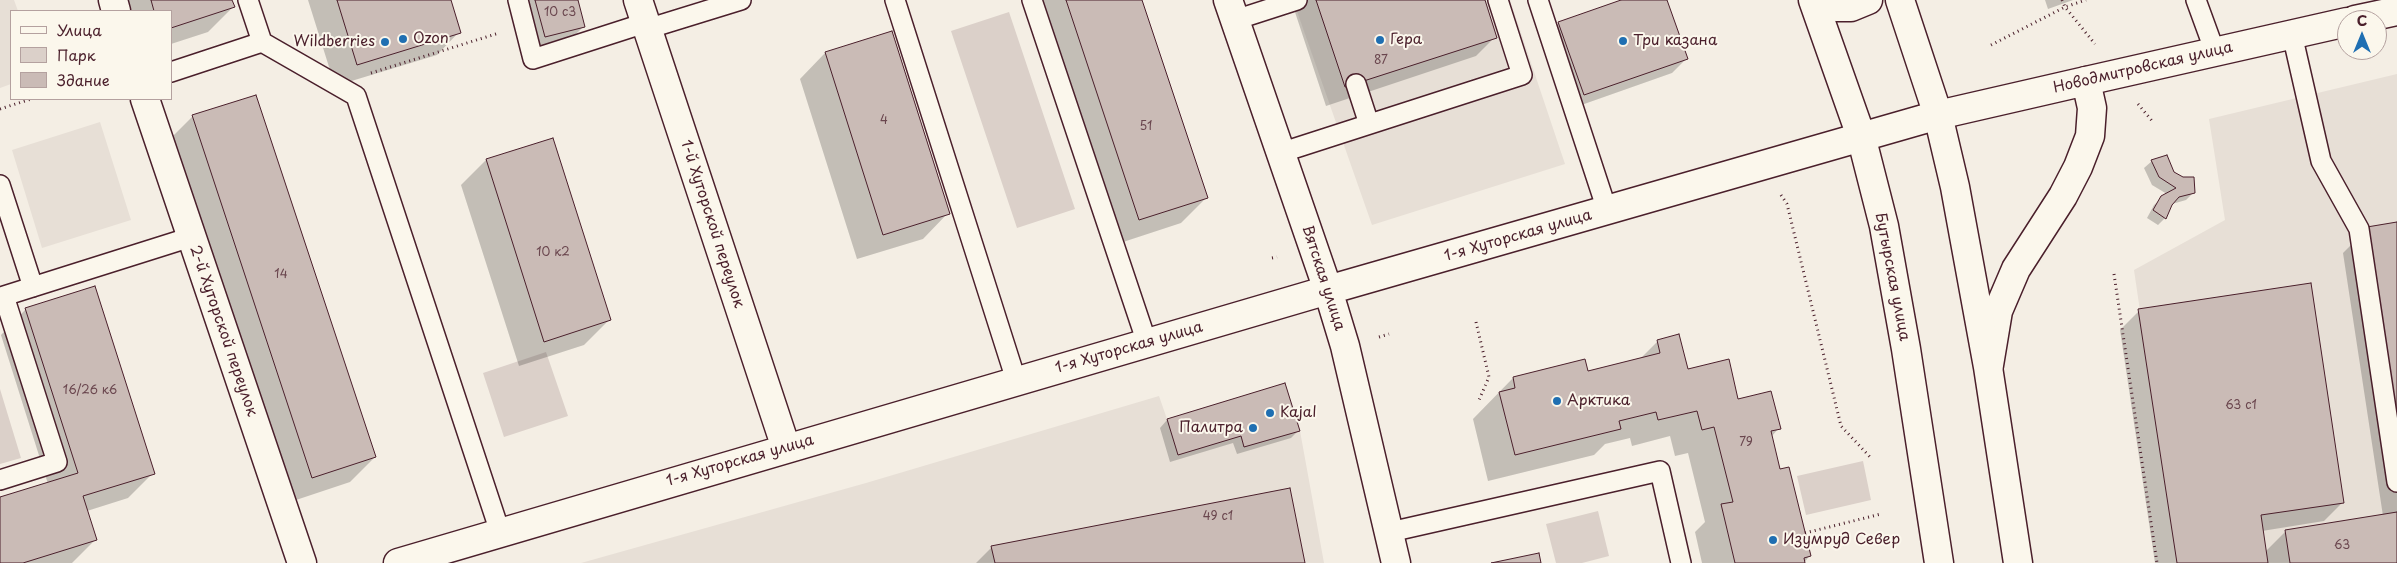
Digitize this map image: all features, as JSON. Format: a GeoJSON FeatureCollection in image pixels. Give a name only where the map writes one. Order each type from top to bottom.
{"type":"FeatureCollection","features":[{"type":"Feature","properties":{"kind":"street","name":"Бутырская улица"},"geometry":{"type":"LineString","coordinates":[[1812,0],[1861,136],[1886,235],[1906,349],[1939,563]]}},
{"type":"Feature","properties":{"kind":"street"},"geometry":{"type":"LineString","coordinates":[[1821,0],[1836,7],[1851,7],[1868,0]]}},
{"type":"Feature","properties":{"kind":"street"},"geometry":{"type":"LineString","coordinates":[[1900,0],[1938,114],[1955,187],[1988,367],[2018,563]]}},
{"type":"Feature","properties":{"kind":"street","name":"Вятская улица"},"geometry":{"type":"LineString","coordinates":[[1232,10],[1328,290],[1345,346],[1396,563]]}},
{"type":"Feature","properties":{"kind":"street","name":"1-й Хуторской переулок"},"geometry":{"type":"LineString","coordinates":[[644,17],[786,448]]}},
{"type":"Feature","properties":{"kind":"street","name":"Новодмитровская улица"},"geometry":{"type":"LineString","coordinates":[[1861,136],[1938,114],[2337,24]]}},
{"type":"Feature","properties":{"kind":"street"},"geometry":{"type":"LineString","coordinates":[[1988,367],[1998,311],[2016,269],[2063,196],[2078,167],[2090,136],[2092,108],[2086,81]]}},
{"type":"Feature","properties":{"kind":"street","name":"2-й Хуторской переулок"},"geometry":{"type":"LineString","coordinates":[[146,100],[302,563]]}},
{"type":"Feature","properties":{"kind":"street","name":"1-я Хуторская улица"},"geometry":{"type":"LineString","coordinates":[[398,563],[1016,380],[1861,136]]}},
{"type":"Feature","properties":{"kind":"lane"},"geometry":{"type":"LineString","coordinates":[[248,0],[262,42],[356,96],[500,532]]}},
{"type":"Feature","properties":{"kind":"lane"},"geometry":{"type":"LineString","coordinates":[[518,0],[533,59],[644,17],[741,0]]}},
{"type":"Feature","properties":{"kind":"lane"},"geometry":{"type":"LineString","coordinates":[[895,0],[1016,380]]}},
{"type":"Feature","properties":{"kind":"lane"},"geometry":{"type":"LineString","coordinates":[[1032,0],[1147,343]]}},
{"type":"Feature","properties":{"kind":"lane"},"geometry":{"type":"LineString","coordinates":[[1232,10],[1297,0]]}},
{"type":"Feature","properties":{"kind":"lane"},"geometry":{"type":"LineString","coordinates":[[1280,153],[1522,75],[1498,0]]}},
{"type":"Feature","properties":{"kind":"lane"},"geometry":{"type":"LineString","coordinates":[[1538,0],[1607,210]]}},
{"type":"Feature","properties":{"kind":"lane"},"geometry":{"type":"LineString","coordinates":[[2196,0],[2215,52]]}},
{"type":"Feature","properties":{"kind":"lane"},"geometry":{"type":"LineString","coordinates":[[2292,34],[2322,160],[2359,229],[2397,482]]}},
{"type":"Feature","properties":{"kind":"lane"},"geometry":{"type":"LineString","coordinates":[[172,72],[262,42]]}},
{"type":"Feature","properties":{"kind":"lane"},"geometry":{"type":"LineString","coordinates":[[1356,84],[1369,124]]}},
{"type":"Feature","properties":{"kind":"lane"},"geometry":{"type":"LineString","coordinates":[[0,185],[33,287]]}},
{"type":"Feature","properties":{"kind":"lane"},"geometry":{"type":"LineString","coordinates":[[0,480],[57,462],[4,296],[191,237]]}},
{"type":"Feature","properties":{"kind":"lane"},"geometry":{"type":"LineString","coordinates":[[1390,532],[1660,471],[1681,563]]}},
{"type":"Feature","properties":{"kind":"path"},"geometry":{"type":"LineString","coordinates":[[2062,0],[2065,7],[2095,44]]}},
{"type":"Feature","properties":{"kind":"path"},"geometry":{"type":"LineString","coordinates":[[1991,45],[2065,7],[2086,0]]}},
{"type":"Feature","properties":{"kind":"path"},"geometry":{"type":"LineString","coordinates":[[356,96],[368,74],[524,26]]}},
{"type":"Feature","properties":{"kind":"path"},"geometry":{"type":"LineString","coordinates":[[0,109],[28,100]]}},
{"type":"Feature","properties":{"kind":"path"},"geometry":{"type":"LineString","coordinates":[[2138,103],[2153,122]]}},
{"type":"Feature","properties":{"kind":"path"},"geometry":{"type":"LineString","coordinates":[[1781,195],[1787,204],[1841,426],[1871,458]]}},
{"type":"Feature","properties":{"kind":"path"},"geometry":{"type":"LineString","coordinates":[[1272,258],[1277,257]]}},
{"type":"Feature","properties":{"kind":"path"},"geometry":{"type":"LineString","coordinates":[[2114,274],[2157,563]]}},
{"type":"Feature","properties":{"kind":"path"},"geometry":{"type":"LineString","coordinates":[[1476,322],[1488,377],[1479,400]]}},
{"type":"Feature","properties":{"kind":"path"},"geometry":{"type":"LineString","coordinates":[[1379,337],[1389,334]]}},
{"type":"Feature","properties":{"kind":"path"},"geometry":{"type":"LineString","coordinates":[[1805,533],[1881,514]]}},
{"type":"Feature","properties":{"kind":"shaded area"},"geometry":{"type":"Polygon","coordinates":[[[0,0],[14,0],[18,10],[10,10],[10,84],[0,88],[0,0]]]}},
{"type":"Feature","properties":{"kind":"shaded area"},"geometry":{"type":"Polygon","coordinates":[[[1293,0],[1510,0],[1565,164],[1372,225],[1293,0]]]}},
{"type":"Feature","properties":{"kind":"shaded area"},"geometry":{"type":"Polygon","coordinates":[[[2397,74],[2397,563],[2177,563],[2134,270],[2225,220],[2209,119],[2397,74]]]}},
{"type":"Feature","properties":{"kind":"shaded area"},"geometry":{"type":"Polygon","coordinates":[[[100,122],[131,220],[42,248],[12,150],[100,122]]]}},
{"type":"Feature","properties":{"kind":"shaded area"},"geometry":{"type":"Polygon","coordinates":[[[1285,383],[1300,431],[1324,563],[581,563],[866,483],[1159,396],[1167,419],[1285,383]]]}},
{"type":"Feature","properties":{"kind":"green space"},"geometry":{"type":"Polygon","coordinates":[[[1009,12],[1075,209],[1017,228],[951,31],[1009,12]]]}},
{"type":"Feature","properties":{"kind":"green space"},"geometry":{"type":"Polygon","coordinates":[[[546,352],[568,416],[504,437],[483,373],[546,352]]]}},
{"type":"Feature","properties":{"kind":"green space"},"geometry":{"type":"Polygon","coordinates":[[[0,389],[21,458],[0,464],[0,389]]]}},
{"type":"Feature","properties":{"kind":"green space"},"geometry":{"type":"Polygon","coordinates":[[[1863,461],[1871,500],[1806,515],[1797,476],[1863,461]]]}},
{"type":"Feature","properties":{"kind":"green space"},"geometry":{"type":"Polygon","coordinates":[[[1598,511],[1609,556],[1582,563],[1556,563],[1546,524],[1598,511]]]}},
{"type":"Feature","properties":{"kind":"building"},"geometry":{"type":"Polygon","coordinates":[[[151,0],[232,0],[235,7],[172,28],[172,10],[154,10],[151,0]]]}},
{"type":"Feature","properties":{"kind":"building"},"geometry":{"type":"Polygon","coordinates":[[[337,0],[451,0],[461,33],[357,65],[337,0]]]}},
{"type":"Feature","properties":{"kind":"building"},"geometry":{"type":"Polygon","coordinates":[[[535,0],[578,0],[585,27],[545,37],[535,0]]]}},
{"type":"Feature","properties":{"kind":"building"},"geometry":{"type":"Polygon","coordinates":[[[1066,0],[1142,0],[1208,198],[1139,220],[1066,0]]]}},
{"type":"Feature","properties":{"kind":"building"},"geometry":{"type":"Polygon","coordinates":[[[1316,0],[1485,0],[1497,38],[1345,87],[1316,0]]]}},
{"type":"Feature","properties":{"kind":"building","name":"Три казана"},"geometry":{"type":"Polygon","coordinates":[[[1621,0],[1667,0],[1688,59],[1584,95],[1558,22],[1621,0]]]}},
{"type":"Feature","properties":{"kind":"building"},"geometry":{"type":"Polygon","coordinates":[[[892,31],[950,214],[883,235],[825,52],[892,31]]]}},
{"type":"Feature","properties":{"kind":"building"},"geometry":{"type":"Polygon","coordinates":[[[256,95],[376,457],[312,478],[192,115],[256,95]]]}},
{"type":"Feature","properties":{"kind":"building"},"geometry":{"type":"Polygon","coordinates":[[[553,138],[611,320],[544,342],[486,159],[553,138]]]}},
{"type":"Feature","properties":{"kind":"building"},"geometry":{"type":"Polygon","coordinates":[[[2167,155],[2174,172],[2183,177],[2194,177],[2195,193],[2179,197],[2172,205],[2166,219],[2153,210],[2161,196],[2176,188],[2159,177],[2151,160],[2167,155]]]}},
{"type":"Feature","properties":{"kind":"building"},"geometry":{"type":"Polygon","coordinates":[[[2397,222],[2397,421],[2367,227],[2397,222]]]}},
{"type":"Feature","properties":{"kind":"building"},"geometry":{"type":"Polygon","coordinates":[[[2311,283],[2344,503],[2261,515],[2268,563],[2177,563],[2138,309],[2311,283]]]}},
{"type":"Feature","properties":{"kind":"building"},"geometry":{"type":"Polygon","coordinates":[[[95,286],[155,474],[83,496],[97,540],[23,563],[0,563],[0,497],[78,473],[25,308],[95,286]]]}},
{"type":"Feature","properties":{"kind":"building"},"geometry":{"type":"Polygon","coordinates":[[[1679,334],[1688,369],[1729,359],[1738,399],[1771,391],[1781,429],[1771,431],[1780,469],[1789,467],[1811,556],[1804,558],[1805,563],[1735,563],[1721,504],[1733,502],[1714,427],[1702,430],[1697,411],[1658,420],[1656,412],[1619,421],[1621,429],[1515,455],[1499,392],[1515,388],[1513,377],[1585,359],[1588,371],[1660,353],[1657,340],[1679,334]]]}},
{"type":"Feature","properties":{"kind":"building"},"geometry":{"type":"Polygon","coordinates":[[[1285,383],[1300,431],[1244,447],[1241,436],[1178,455],[1167,419],[1285,383]]]}},
{"type":"Feature","properties":{"kind":"building"},"geometry":{"type":"Polygon","coordinates":[[[1290,488],[1305,563],[995,563],[991,546],[1290,488]]]}},
{"type":"Feature","properties":{"kind":"building"},"geometry":{"type":"Polygon","coordinates":[[[2397,512],[2397,563],[2290,563],[2285,530],[2397,512]]]}},
{"type":"Feature","properties":{"kind":"building"},"geometry":{"type":"Polygon","coordinates":[[[1539,553],[1541,563],[1491,563],[1539,553]]]}},
{"type":"Feature","properties":{"kind":"place","name":"Ozon"},"geometry":{"type":"Point","coordinates":[403,39]}},
{"type":"Feature","properties":{"kind":"place","name":"Гера"},"geometry":{"type":"Point","coordinates":[1380,40]}},
{"type":"Feature","properties":{"kind":"place","name":"Три казана"},"geometry":{"type":"Point","coordinates":[1623,41]}},
{"type":"Feature","properties":{"kind":"place","name":"Wildberries"},"geometry":{"type":"Point","coordinates":[385,42]}},
{"type":"Feature","properties":{"kind":"place","name":"Арктика"},"geometry":{"type":"Point","coordinates":[1557,401]}},
{"type":"Feature","properties":{"kind":"place","name":"Kajal"},"geometry":{"type":"Point","coordinates":[1270,413]}},
{"type":"Feature","properties":{"kind":"place","name":"Палитра"},"geometry":{"type":"Point","coordinates":[1253,428]}},
{"type":"Feature","properties":{"kind":"place","name":"Изумруд Север"},"geometry":{"type":"Point","coordinates":[1773,540]}}]}
